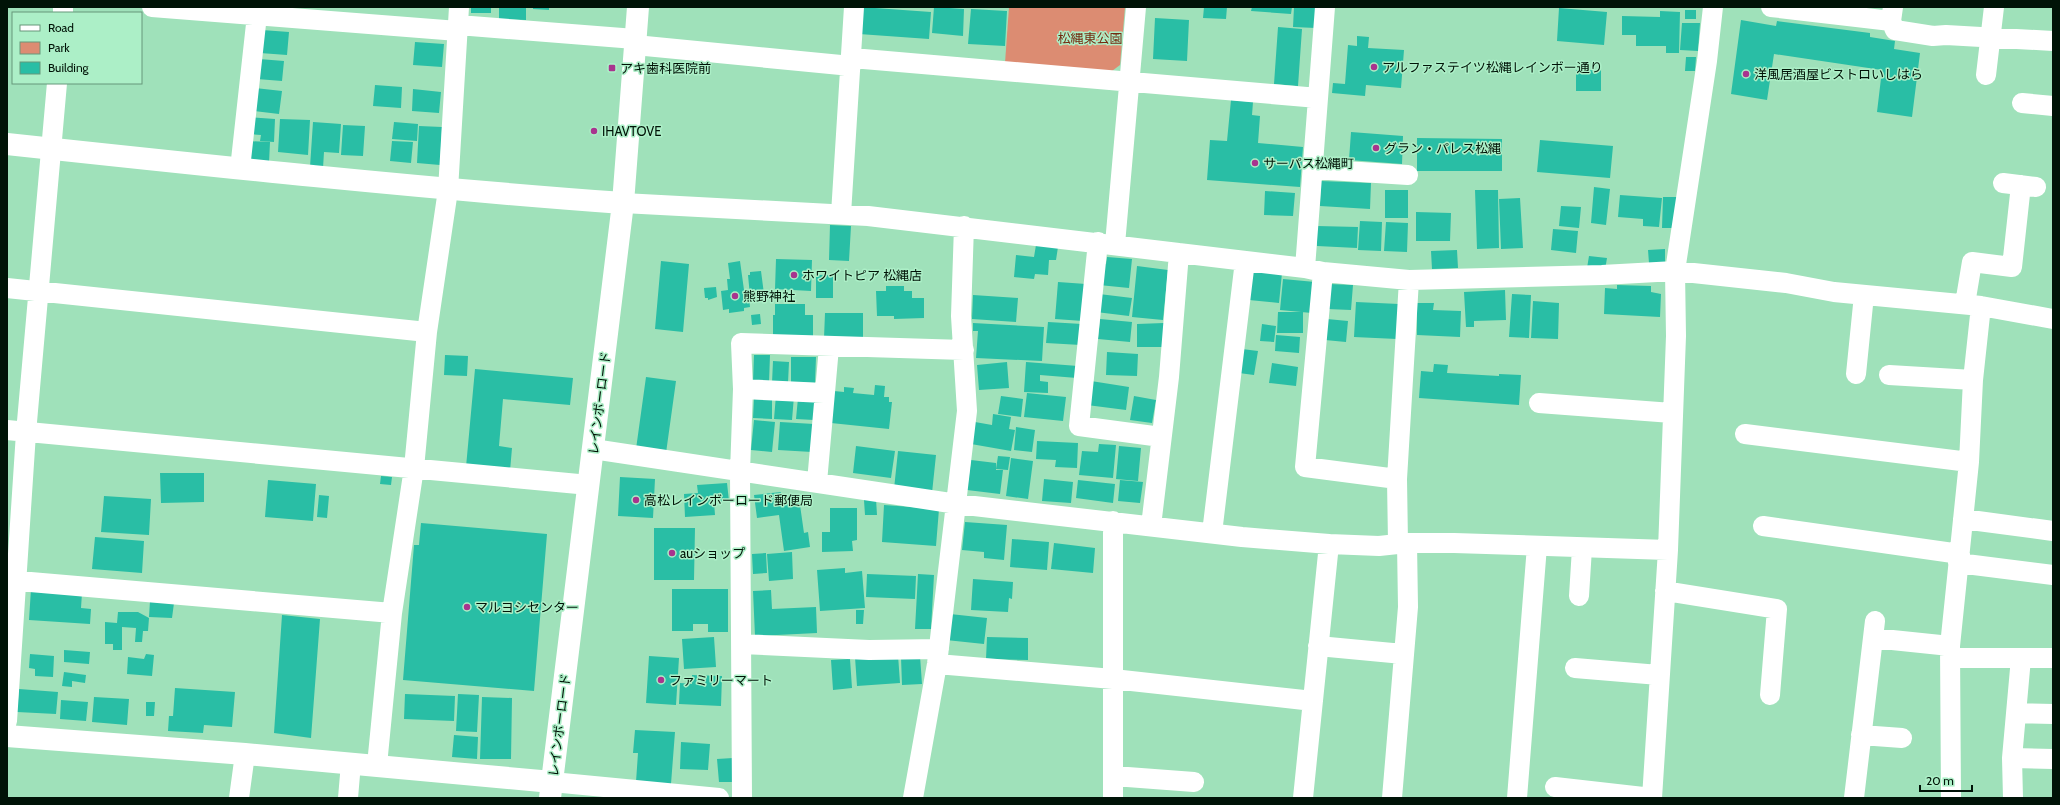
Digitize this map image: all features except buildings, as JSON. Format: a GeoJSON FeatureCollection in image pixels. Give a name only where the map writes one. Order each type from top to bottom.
{"type":"FeatureCollection","features":[{"type":"Feature","properties":{"kind":"street"},"geometry":{"type":"LineString","coordinates":[[152,7],[257,15],[458,21],[635,42],[851,62],[1130,82],[1318,98]]}},
{"type":"Feature","properties":{"kind":"street","name":"レインボーロード"},"geometry":{"type":"LineString","coordinates":[[551,790],[624,203],[638,7]]}},
{"type":"Feature","properties":{"kind":"street"},"geometry":{"type":"LineString","coordinates":[[841,214],[854,7]]}},
{"type":"Feature","properties":{"kind":"street"},"geometry":{"type":"LineString","coordinates":[[1136,7],[1130,82],[1079,426],[1161,437]]}},
{"type":"Feature","properties":{"kind":"street"},"geometry":{"type":"LineString","coordinates":[[1325,7],[1312,169],[1314,270],[1304,467],[1397,479]]}},
{"type":"Feature","properties":{"kind":"street"},"geometry":{"type":"LineString","coordinates":[[1555,787],[1652,798],[1668,550],[1676,336],[1675,271],[1708,62],[1713,7]]}},
{"type":"Feature","properties":{"kind":"street"},"geometry":{"type":"LineString","coordinates":[[1771,7],[1892,14],[1895,30],[1933,36],[1946,35],[2053,41]]}},
{"type":"Feature","properties":{"kind":"street"},"geometry":{"type":"LineString","coordinates":[[1986,75],[1994,7]]}},
{"type":"Feature","properties":{"kind":"street"},"geometry":{"type":"LineString","coordinates":[[240,169],[257,15]]}},
{"type":"Feature","properties":{"kind":"street"},"geometry":{"type":"LineString","coordinates":[[377,765],[392,613],[414,468],[427,332],[448,190],[458,21]]}},
{"type":"Feature","properties":{"kind":"street"},"geometry":{"type":"LineString","coordinates":[[7,721],[16,432],[37,290],[52,149],[57,84]]}},
{"type":"Feature","properties":{"kind":"street"},"geometry":{"type":"LineString","coordinates":[[2022,103],[2053,106]]}},
{"type":"Feature","properties":{"kind":"street"},"geometry":{"type":"LineString","coordinates":[[7,144],[448,190],[624,203],[841,214],[964,226],[1314,270],[1410,280],[1602,275],[1675,271],[1864,295],[1973,305],[2053,319]]}},
{"type":"Feature","properties":{"kind":"street"},"geometry":{"type":"LineString","coordinates":[[1312,169],[1408,175]]}},
{"type":"Feature","properties":{"kind":"street"},"geometry":{"type":"LineString","coordinates":[[1951,798],[1950,652],[1969,462],[1974,380],[1972,262],[2012,267],[2020,185]]}},
{"type":"Feature","properties":{"kind":"street"},"geometry":{"type":"LineString","coordinates":[[913,798],[938,656],[967,412],[961,316],[964,226]]}},
{"type":"Feature","properties":{"kind":"street"},"geometry":{"type":"LineString","coordinates":[[1150,526],[1169,377],[1179,253]]}},
{"type":"Feature","properties":{"kind":"street"},"geometry":{"type":"LineString","coordinates":[[1212,533],[1245,261]]}},
{"type":"Feature","properties":{"kind":"street"},"geometry":{"type":"LineString","coordinates":[[1392,798],[1408,607],[1397,479],[1410,280]]}},
{"type":"Feature","properties":{"kind":"street"},"geometry":{"type":"LineString","coordinates":[[7,288],[427,332]]}},
{"type":"Feature","properties":{"kind":"street"},"geometry":{"type":"LineString","coordinates":[[1856,374],[1864,295]]}},
{"type":"Feature","properties":{"kind":"street"},"geometry":{"type":"LineString","coordinates":[[742,798],[740,472],[743,389],[741,343],[828,347],[964,350]]}},
{"type":"Feature","properties":{"kind":"street"},"geometry":{"type":"LineString","coordinates":[[817,482],[828,347]]}},
{"type":"Feature","properties":{"kind":"street"},"geometry":{"type":"LineString","coordinates":[[1889,375],[1974,380]]}},
{"type":"Feature","properties":{"kind":"street"},"geometry":{"type":"LineString","coordinates":[[743,389],[824,393]]}},
{"type":"Feature","properties":{"kind":"street"},"geometry":{"type":"LineString","coordinates":[[1539,403],[1672,413]]}},
{"type":"Feature","properties":{"kind":"street"},"geometry":{"type":"LineString","coordinates":[[16,432],[589,485]]}},
{"type":"Feature","properties":{"kind":"street"},"geometry":{"type":"LineString","coordinates":[[1745,434],[1969,462]]}},
{"type":"Feature","properties":{"kind":"street"},"geometry":{"type":"LineString","coordinates":[[593,449],[957,504],[1212,533],[1329,544],[1379,546],[1403,543],[1668,550]]}},
{"type":"Feature","properties":{"kind":"street"},"geometry":{"type":"LineString","coordinates":[[1963,519],[2053,531]]}},
{"type":"Feature","properties":{"kind":"street"},"geometry":{"type":"LineString","coordinates":[[1113,521],[1113,798]]}},
{"type":"Feature","properties":{"kind":"street"},"geometry":{"type":"LineString","coordinates":[[1763,526],[2053,575]]}},
{"type":"Feature","properties":{"kind":"street"},"geometry":{"type":"LineString","coordinates":[[1303,798],[1329,544]]}},
{"type":"Feature","properties":{"kind":"street"},"geometry":{"type":"LineString","coordinates":[[1517,798],[1537,546]]}},
{"type":"Feature","properties":{"kind":"street"},"geometry":{"type":"LineString","coordinates":[[1579,596],[1582,548]]}},
{"type":"Feature","properties":{"kind":"street"},"geometry":{"type":"LineString","coordinates":[[12,581],[392,613]]}},
{"type":"Feature","properties":{"kind":"street"},"geometry":{"type":"LineString","coordinates":[[1665,591],[1777,609],[1770,695]]}},
{"type":"Feature","properties":{"kind":"street"},"geometry":{"type":"LineString","coordinates":[[1854,798],[1874,630],[1950,652],[2021,658],[2053,658]]}},
{"type":"Feature","properties":{"kind":"street"},"geometry":{"type":"LineString","coordinates":[[742,644],[869,650],[938,656],[1113,679],[1313,701]]}},
{"type":"Feature","properties":{"kind":"street"},"geometry":{"type":"LineString","coordinates":[[1318,646],[1404,654]]}},
{"type":"Feature","properties":{"kind":"street"},"geometry":{"type":"LineString","coordinates":[[2013,798],[2012,758],[2021,658]]}},
{"type":"Feature","properties":{"kind":"street"},"geometry":{"type":"LineString","coordinates":[[1575,668],[1659,675]]}},
{"type":"Feature","properties":{"kind":"street"},"geometry":{"type":"LineString","coordinates":[[2016,713],[2053,714]]}},
{"type":"Feature","properties":{"kind":"street"},"geometry":{"type":"LineString","coordinates":[[1862,735],[1902,738]]}},
{"type":"Feature","properties":{"kind":"street"},"geometry":{"type":"LineString","coordinates":[[7,736],[377,765],[551,790],[719,798]]}},
{"type":"Feature","properties":{"kind":"street"},"geometry":{"type":"LineString","coordinates":[[239,798],[245,754]]}},
{"type":"Feature","properties":{"kind":"street"},"geometry":{"type":"LineString","coordinates":[[2012,758],[2053,759]]}},
{"type":"Feature","properties":{"kind":"street"},"geometry":{"type":"LineString","coordinates":[[348,798],[352,763]]}},
{"type":"Feature","properties":{"kind":"street"},"geometry":{"type":"LineString","coordinates":[[1114,776],[1194,782]]}},
{"type":"Feature","properties":{"kind":"green space","name":"松縄東公園"},"geometry":{"type":"Polygon","coordinates":[[[1009,7],[1125,7],[1120,65],[1112,71],[1005,63],[1009,7]]]}},
{"type":"Feature","properties":{"kind":"place","name":"アルファステイツ松縄レインボー通り"},"geometry":{"type":"Point","coordinates":[1374,67]}},
{"type":"Feature","properties":{"kind":"place","name":"アキ歯科医院前"},"geometry":{"type":"Point","coordinates":[612,68]}},
{"type":"Feature","properties":{"kind":"place","name":"洋風居酒屋ビストロいしはら"},"geometry":{"type":"Point","coordinates":[1746,74]}},
{"type":"Feature","properties":{"kind":"place","name":"IHAVTOVE"},"geometry":{"type":"Point","coordinates":[594,131]}},
{"type":"Feature","properties":{"kind":"place","name":"グラン・パレス松縄"},"geometry":{"type":"Point","coordinates":[1376,148]}},
{"type":"Feature","properties":{"kind":"place","name":"サーパス松縄町"},"geometry":{"type":"Point","coordinates":[1255,163]}},
{"type":"Feature","properties":{"kind":"place","name":"ホワイトピア 松縄店"},"geometry":{"type":"Point","coordinates":[794,275]}},
{"type":"Feature","properties":{"kind":"place","name":"熊野神社"},"geometry":{"type":"Point","coordinates":[735,296]}},
{"type":"Feature","properties":{"kind":"place","name":"高松レインボーロード郵便局"},"geometry":{"type":"Point","coordinates":[636,500]}},
{"type":"Feature","properties":{"kind":"place","name":"auショップ"},"geometry":{"type":"Point","coordinates":[672,553]}},
{"type":"Feature","properties":{"kind":"place","name":"マルヨシセンター"},"geometry":{"type":"Point","coordinates":[467,607]}},
{"type":"Feature","properties":{"kind":"place","name":"ファミリーマート"},"geometry":{"type":"Point","coordinates":[661,680]}}]}
